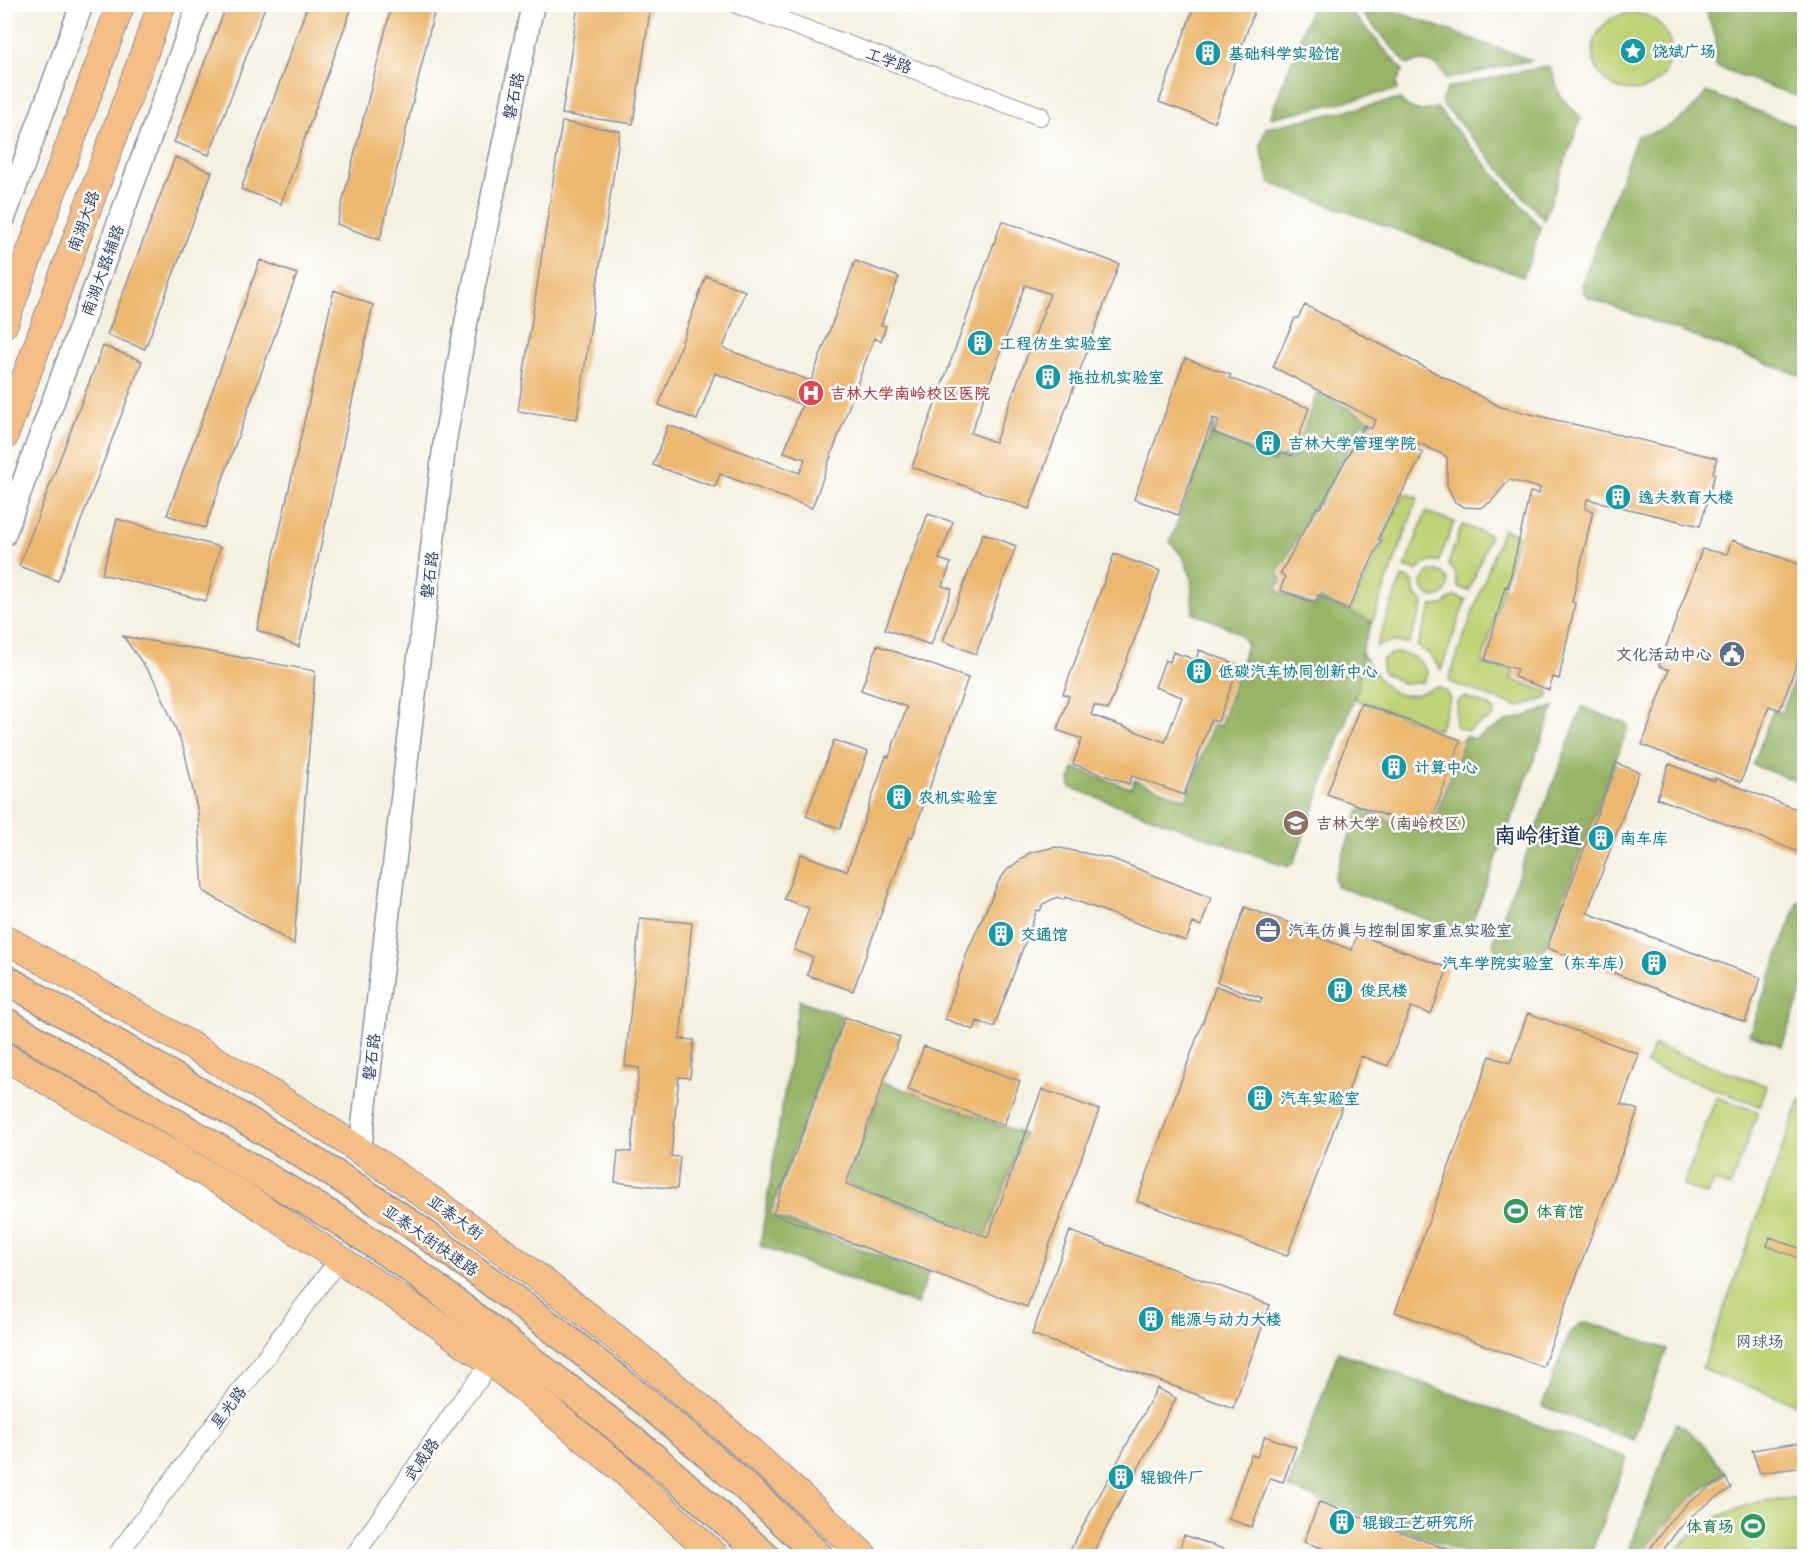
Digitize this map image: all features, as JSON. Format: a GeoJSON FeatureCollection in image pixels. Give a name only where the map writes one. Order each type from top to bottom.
{"type":"FeatureCollection","features":[{"type":"Feature","properties":{"kind":"highway","name":"亚泰大街快速路"},"geometry":{"type":"LineString","coordinates":[[4,978],[356,1187],[430,1237],[534,1314],[671,1423],[819,1557]]}},
{"type":"Feature","properties":{"kind":"highway"},"geometry":{"type":"LineString","coordinates":[[4,1021],[320,1209],[411,1269],[609,1421],[765,1557]]}},
{"type":"Feature","properties":{"kind":"main road"},"geometry":{"type":"LineString","coordinates":[[4,324],[121,4]]}},
{"type":"Feature","properties":{"kind":"main road","name":"南湖大路"},"geometry":{"type":"LineString","coordinates":[[4,436],[162,4]]}},
{"type":"Feature","properties":{"kind":"main road","name":"亚泰大街"},"geometry":{"type":"LineString","coordinates":[[5,938],[275,1096],[360,1150],[577,1305],[737,1440],[864,1557]]}},
{"type":"Feature","properties":{"kind":"main road"},"geometry":{"type":"LineString","coordinates":[[4,1056],[244,1196],[340,1257],[492,1363],[618,1466],[716,1557]]}},
{"type":"Feature","properties":{"kind":"street"},"geometry":{"type":"LineString","coordinates":[[4,218],[82,4]]}},
{"type":"Feature","properties":{"kind":"street","name":"南湖大路辅路"},"geometry":{"type":"LineString","coordinates":[[4,535],[199,4]]}},
{"type":"Feature","properties":{"kind":"street","name":"磐石路"},"geometry":{"type":"LineString","coordinates":[[360,1150],[445,440],[467,318],[533,4]]}},
{"type":"Feature","properties":{"kind":"street","name":"工学路"},"geometry":{"type":"LineString","coordinates":[[737,4],[1040,116]]}},
{"type":"Feature","properties":{"kind":"street","name":"星光路"},"geometry":{"type":"LineString","coordinates":[[116,1557],[340,1257]]}},
{"type":"Feature","properties":{"kind":"street","name":"武威路"},"geometry":{"type":"LineString","coordinates":[[354,1557],[462,1400],[492,1363]]}},
{"type":"Feature","properties":{"kind":"green space"},"geometry":{"type":"Polygon","coordinates":[[[1312,5],[1345,5],[1403,70],[1397,82],[1397,90],[1270,118],[1312,5]]]}},
{"type":"Feature","properties":{"kind":"green space"},"geometry":{"type":"Polygon","coordinates":[[[1355,5],[1378,5],[1531,60],[1446,79],[1440,69],[1425,61],[1408,65],[1355,5]]]}},
{"type":"Feature","properties":{"kind":"green space"},"geometry":{"type":"Polygon","coordinates":[[[1703,5],[1804,5],[1804,99],[1715,66],[1716,38],[1703,5]]]}},
{"type":"Feature","properties":{"kind":"green space","name":"饶斌广场"},"geometry":{"type":"Polygon","coordinates":[[[1632,13],[1647,16],[1660,24],[1668,37],[1671,52],[1668,67],[1660,80],[1647,88],[1632,91],[1617,88],[1604,80],[1596,67],[1593,52],[1596,37],[1604,24],[1617,16],[1632,13]]]}},
{"type":"Feature","properties":{"kind":"green space"},"geometry":{"type":"Polygon","coordinates":[[[1550,67],[1561,97],[1581,118],[1544,220],[1441,102],[1447,88],[1550,67]]]}},
{"type":"Feature","properties":{"kind":"green space"},"geometry":{"type":"Polygon","coordinates":[[[1706,92],[1804,129],[1804,377],[1590,298],[1583,292],[1582,283],[1637,136],[1658,131],[1676,122],[1692,109],[1706,92]]]}},
{"type":"Feature","properties":{"kind":"green space"},"geometry":{"type":"Polygon","coordinates":[[[1400,99],[1416,110],[1426,111],[1436,107],[1541,228],[1523,277],[1270,183],[1260,145],[1266,128],[1400,99]]]}},
{"type":"Feature","properties":{"kind":"green space"},"geometry":{"type":"Polygon","coordinates":[[[1317,392],[1373,421],[1370,426],[1362,422],[1319,505],[1316,504],[1277,575],[1282,578],[1277,591],[1316,606],[1319,598],[1372,622],[1362,649],[1359,686],[1294,862],[1288,867],[1071,788],[1069,784],[1074,768],[1131,788],[1134,780],[1186,799],[1213,724],[1220,726],[1247,645],[1231,629],[1193,613],[1191,576],[1183,557],[1170,542],[1215,421],[1212,435],[1280,460],[1283,455],[1293,459],[1317,392]]]}},
{"type":"Feature","properties":{"kind":"green space"},"geometry":{"type":"Polygon","coordinates":[[[1404,493],[1418,498],[1372,622],[1349,613],[1384,540],[1381,538],[1404,493]]]}},
{"type":"Feature","properties":{"kind":"green space"},"geometry":{"type":"Polygon","coordinates":[[[1426,512],[1454,522],[1439,561],[1428,562],[1416,571],[1405,567],[1426,512]]]}},
{"type":"Feature","properties":{"kind":"green space"},"geometry":{"type":"Polygon","coordinates":[[[1462,525],[1490,535],[1469,591],[1458,587],[1455,572],[1448,564],[1462,525]]]}},
{"type":"Feature","properties":{"kind":"green space"},"geometry":{"type":"Polygon","coordinates":[[[1503,529],[1518,535],[1482,663],[1514,670],[1511,679],[1550,693],[1547,698],[1518,707],[1450,682],[1449,678],[1503,529]]]}},
{"type":"Feature","properties":{"kind":"green space"},"geometry":{"type":"Polygon","coordinates":[[[1435,571],[1444,575],[1448,584],[1444,593],[1435,597],[1426,593],[1422,584],[1426,575],[1435,571]]]}},
{"type":"Feature","properties":{"kind":"green space"},"geometry":{"type":"Polygon","coordinates":[[[1402,577],[1413,581],[1415,595],[1424,603],[1409,643],[1393,642],[1376,646],[1402,577]]]}},
{"type":"Feature","properties":{"kind":"green space"},"geometry":{"type":"Polygon","coordinates":[[[1454,596],[1466,600],[1441,670],[1430,655],[1417,646],[1432,606],[1443,605],[1454,596]]]}},
{"type":"Feature","properties":{"kind":"green space"},"geometry":{"type":"Polygon","coordinates":[[[1804,651],[1804,784],[1753,765],[1773,710],[1782,713],[1804,651]]]}},
{"type":"Feature","properties":{"kind":"green space"},"geometry":{"type":"Polygon","coordinates":[[[1400,653],[1421,662],[1427,674],[1423,682],[1404,684],[1384,673],[1382,664],[1384,658],[1400,653]]]}},
{"type":"Feature","properties":{"kind":"green space"},"geometry":{"type":"Polygon","coordinates":[[[1362,654],[1383,684],[1396,693],[1415,695],[1438,687],[1446,691],[1450,699],[1439,730],[1354,699],[1359,686],[1362,654]]]}},
{"type":"Feature","properties":{"kind":"green space"},"geometry":{"type":"Polygon","coordinates":[[[1465,697],[1491,707],[1495,711],[1493,717],[1467,731],[1455,726],[1457,701],[1465,697]]]}},
{"type":"Feature","properties":{"kind":"green space"},"geometry":{"type":"Polygon","coordinates":[[[1554,707],[1469,931],[1464,933],[1336,886],[1334,878],[1360,809],[1429,834],[1465,736],[1474,739],[1503,723],[1554,707]]]}},
{"type":"Feature","properties":{"kind":"green space"},"geometry":{"type":"Polygon","coordinates":[[[1582,707],[1629,725],[1538,966],[1495,950],[1493,942],[1582,707]]]}},
{"type":"Feature","properties":{"kind":"green space"},"geometry":{"type":"Polygon","coordinates":[[[1804,900],[1804,985],[1782,1046],[1749,1034],[1798,902],[1804,900]]]}},
{"type":"Feature","properties":{"kind":"green space"},"geometry":{"type":"Polygon","coordinates":[[[799,1000],[843,1016],[770,1215],[928,1274],[917,1305],[760,1246],[799,1000]]]}},
{"type":"Feature","properties":{"kind":"green space"},"geometry":{"type":"Polygon","coordinates":[[[1654,1045],[1767,1086],[1760,1106],[1646,1064],[1654,1045]]]}},
{"type":"Feature","properties":{"kind":"green space"},"geometry":{"type":"Polygon","coordinates":[[[884,1082],[1024,1134],[987,1235],[847,1184],[884,1082]]]}},
{"type":"Feature","properties":{"kind":"green space"},"geometry":{"type":"Polygon","coordinates":[[[1716,1097],[1758,1112],[1730,1187],[1713,1181],[1707,1195],[1683,1186],[1716,1097]]]}},
{"type":"Feature","properties":{"kind":"green space","name":"网球场"},"geometry":{"type":"Polygon","coordinates":[[[1800,1100],[1804,1102],[1804,1407],[1702,1369],[1800,1100]]]}},
{"type":"Feature","properties":{"kind":"green space"},"geometry":{"type":"Polygon","coordinates":[[[1588,1322],[1667,1349],[1633,1440],[1542,1406],[1569,1334],[1580,1324],[1588,1322]]]}},
{"type":"Feature","properties":{"kind":"green space"},"geometry":{"type":"Polygon","coordinates":[[[1338,1352],[1627,1458],[1590,1556],[1474,1556],[1288,1488],[1338,1352]]]}},
{"type":"Feature","properties":{"kind":"green space"},"geometry":{"type":"Polygon","coordinates":[[[1676,1423],[1698,1439],[1725,1474],[1701,1491],[1669,1520],[1643,1556],[1627,1556],[1676,1423]]]}},
{"type":"Feature","properties":{"kind":"green space","name":"体育场"},"geometry":{"type":"Polygon","coordinates":[[[1775,1499],[1804,1499],[1804,1556],[1671,1556],[1692,1534],[1717,1517],[1745,1506],[1775,1499]]]}},
{"type":"Feature","properties":{"kind":"building"},"geometry":{"type":"Polygon","coordinates":[[[227,4],[266,4],[209,155],[174,142],[227,4]]]}},
{"type":"Feature","properties":{"kind":"building"},"geometry":{"type":"Polygon","coordinates":[[[308,4],[353,4],[281,204],[241,189],[308,4]]]}},
{"type":"Feature","properties":{"kind":"building"},"geometry":{"type":"Polygon","coordinates":[[[392,4],[436,4],[380,240],[337,224],[392,4]]]}},
{"type":"Feature","properties":{"kind":"building"},"geometry":{"type":"Polygon","coordinates":[[[578,4],[651,4],[633,124],[562,114],[578,4]]]}},
{"type":"Feature","properties":{"kind":"building","name":"基础科学实验馆"},"geometry":{"type":"Polygon","coordinates":[[[1195,4],[1257,4],[1214,122],[1159,102],[1195,4]]]}},
{"type":"Feature","properties":{"kind":"building"},"geometry":{"type":"Polygon","coordinates":[[[562,122],[620,131],[577,419],[518,411],[562,122]]]}},
{"type":"Feature","properties":{"kind":"building"},"geometry":{"type":"Polygon","coordinates":[[[175,157],[212,172],[145,349],[107,335],[175,157]]]}},
{"type":"Feature","properties":{"kind":"building","name":"拖拉机实验室"},"geometry":{"type":"Polygon","coordinates":[[[1002,221],[1119,264],[1029,509],[912,467],[1002,221]],[[1025,285],[971,433],[995,442],[1050,294],[1025,285]]]}},
{"type":"Feature","properties":{"kind":"building"},"geometry":{"type":"Polygon","coordinates":[[[260,260],[297,274],[205,528],[167,515],[260,260]]]}},
{"type":"Feature","properties":{"kind":"building","name":"吉林大学南岭校区医院"},"geometry":{"type":"Polygon","coordinates":[[[855,261],[899,277],[881,325],[886,326],[881,341],[874,338],[812,508],[720,474],[715,487],[653,465],[668,425],[800,473],[805,459],[784,452],[802,405],[715,373],[697,420],[659,405],[706,276],[745,291],[723,348],[811,381],[855,261]]]}},
{"type":"Feature","properties":{"kind":"building"},"geometry":{"type":"Polygon","coordinates":[[[334,290],[373,305],[299,647],[257,630],[334,290]]]}},
{"type":"Feature","properties":{"kind":"building","name":"逸夫教育大楼"},"geometry":{"type":"Polygon","coordinates":[[[1305,305],[1501,407],[1717,458],[1713,473],[1715,474],[1700,526],[1587,499],[1585,509],[1593,511],[1572,602],[1575,603],[1559,679],[1553,677],[1549,690],[1514,677],[1517,669],[1485,661],[1505,586],[1508,587],[1530,492],[1539,494],[1540,488],[1509,480],[1491,502],[1480,508],[1464,507],[1455,502],[1447,485],[1447,457],[1419,443],[1416,449],[1423,453],[1378,539],[1381,540],[1348,610],[1318,595],[1315,603],[1280,590],[1285,577],[1280,574],[1317,507],[1320,508],[1364,425],[1371,429],[1376,420],[1273,367],[1295,318],[1298,318],[1305,305]]]}},
{"type":"Feature","properties":{"kind":"building"},"geometry":{"type":"Polygon","coordinates":[[[103,346],[142,361],[58,581],[19,566],[103,346]]]}},
{"type":"Feature","properties":{"kind":"building","name":"吉林大学管理学院"},"geometry":{"type":"Polygon","coordinates":[[[1185,358],[1231,375],[1229,378],[1309,408],[1292,456],[1281,452],[1279,457],[1214,433],[1219,420],[1213,418],[1178,515],[1134,499],[1185,358]]]}},
{"type":"Feature","properties":{"kind":"building"},"geometry":{"type":"Polygon","coordinates":[[[928,514],[953,522],[939,559],[951,563],[942,586],[952,589],[931,645],[885,629],[928,514]]]}},
{"type":"Feature","properties":{"kind":"building"},"geometry":{"type":"Polygon","coordinates":[[[117,519],[220,547],[206,601],[102,574],[117,519]]]}},
{"type":"Feature","properties":{"kind":"building"},"geometry":{"type":"Polygon","coordinates":[[[983,533],[1016,546],[976,654],[943,641],[983,533]]]}},
{"type":"Feature","properties":{"kind":"building","name":"文化活动中心"},"geometry":{"type":"Polygon","coordinates":[[[1732,540],[1804,566],[1800,582],[1804,583],[1804,643],[1780,710],[1769,706],[1741,782],[1642,745],[1669,670],[1659,666],[1702,549],[1727,554],[1732,540]]]}},
{"type":"Feature","properties":{"kind":"building","name":"低碳汽车协同创新中心"},"geometry":{"type":"Polygon","coordinates":[[[1114,554],[1160,571],[1108,710],[1094,705],[1091,715],[1165,742],[1182,697],[1155,687],[1165,660],[1170,662],[1173,652],[1196,660],[1199,650],[1239,665],[1218,722],[1211,720],[1184,795],[1132,776],[1129,784],[1073,764],[1082,739],[1057,730],[1069,696],[1063,694],[1114,554]]]}},
{"type":"Feature","properties":{"kind":"building"},"geometry":{"type":"Polygon","coordinates":[[[123,636],[315,671],[294,944],[203,891],[198,813],[184,749],[156,682],[123,636]]]}},
{"type":"Feature","properties":{"kind":"building","name":"农机实验室"},"geometry":{"type":"Polygon","coordinates":[[[877,645],[968,678],[912,838],[909,837],[853,991],[807,975],[813,957],[794,950],[809,908],[784,899],[801,854],[847,871],[886,756],[889,757],[907,707],[861,690],[877,645]]]}},
{"type":"Feature","properties":{"kind":"building","name":"计算中心"},"geometry":{"type":"Polygon","coordinates":[[[1361,703],[1461,740],[1428,831],[1327,794],[1361,703]]]}},
{"type":"Feature","properties":{"kind":"building"},"geometry":{"type":"Polygon","coordinates":[[[834,740],[868,752],[840,829],[806,816],[834,740]]]}},
{"type":"Feature","properties":{"kind":"building","name":"汽车学院实验室（东车库）"},"geometry":{"type":"Polygon","coordinates":[[[1616,763],[1639,772],[1587,913],[1761,978],[1745,1022],[1547,948],[1616,763]]]}},
{"type":"Feature","properties":{"kind":"building"},"geometry":{"type":"Polygon","coordinates":[[[1669,764],[1714,781],[1715,778],[1804,812],[1804,854],[1657,798],[1669,764]]]}},
{"type":"Feature","properties":{"kind":"building","name":"交通馆"},"geometry":{"type":"Polygon","coordinates":[[[1055,847],[1113,859],[1211,898],[1201,926],[1193,923],[1186,941],[1065,897],[1064,900],[1057,897],[1043,904],[1040,911],[1037,910],[994,1027],[977,1021],[974,1030],[945,1019],[968,950],[999,881],[1007,870],[1029,853],[1055,847]]]}},
{"type":"Feature","properties":{"kind":"building","name":"汽车实验室"},"geometry":{"type":"Polygon","coordinates":[[[1245,907],[1298,926],[1307,924],[1311,927],[1310,934],[1352,950],[1357,934],[1448,968],[1431,1014],[1411,1007],[1388,1066],[1361,1056],[1287,1256],[1137,1201],[1216,986],[1260,1002],[1262,998],[1217,982],[1245,907]]]}},
{"type":"Feature","properties":{"kind":"building"},"geometry":{"type":"Polygon","coordinates":[[[640,918],[692,923],[680,1039],[694,1040],[690,1078],[679,1077],[671,1156],[680,1157],[677,1189],[615,1182],[618,1151],[631,1152],[639,1068],[625,1066],[640,918]]]}},
{"type":"Feature","properties":{"kind":"building","name":"体育馆"},"geometry":{"type":"Polygon","coordinates":[[[1528,1013],[1639,1054],[1621,1104],[1638,1110],[1543,1367],[1395,1312],[1490,1056],[1510,1063],[1528,1013]]]}},
{"type":"Feature","properties":{"kind":"building"},"geometry":{"type":"Polygon","coordinates":[[[845,1017],[900,1037],[846,1184],[988,1237],[1042,1089],[1099,1110],[1027,1307],[773,1214],[845,1017]]]}},
{"type":"Feature","properties":{"kind":"building"},"geometry":{"type":"Polygon","coordinates":[[[924,1046],[1020,1081],[1004,1125],[908,1090],[924,1046]]]}},
{"type":"Feature","properties":{"kind":"building","name":"能源与动力大楼"},"geometry":{"type":"Polygon","coordinates":[[[1070,1231],[1270,1305],[1233,1408],[1032,1334],[1070,1231]]]}},
{"type":"Feature","properties":{"kind":"building"},"geometry":{"type":"Polygon","coordinates":[[[1770,1237],[1804,1250],[1804,1260],[1767,1246],[1770,1237]]]}},
{"type":"Feature","properties":{"kind":"building","name":"辊锻件厂"},"geometry":{"type":"Polygon","coordinates":[[[1157,1388],[1176,1398],[1091,1556],[1067,1556],[1157,1388]]]}},
{"type":"Feature","properties":{"kind":"building"},"geometry":{"type":"Polygon","coordinates":[[[1265,1436],[1296,1447],[1283,1482],[1270,1478],[1252,1527],[1228,1519],[1251,1455],[1257,1457],[1265,1436]]]}},
{"type":"Feature","properties":{"kind":"building"},"geometry":{"type":"Polygon","coordinates":[[[1804,1442],[1804,1467],[1760,1473],[1752,1450],[1804,1442]]]}},
{"type":"Feature","properties":{"kind":"building"},"geometry":{"type":"Polygon","coordinates":[[[1725,1477],[1731,1488],[1696,1512],[1678,1530],[1659,1556],[1645,1556],[1669,1522],[1688,1503],[1725,1477]]]}},
{"type":"Feature","properties":{"kind":"building","name":"辊锻工艺研究所"},"geometry":{"type":"Polygon","coordinates":[[[1319,1502],[1466,1556],[1319,1556],[1322,1548],[1304,1542],[1319,1502]]]}},
{"type":"Feature","properties":{"kind":"building"},"geometry":{"type":"Polygon","coordinates":[[[1184,1535],[1243,1556],[1177,1556],[1184,1535]]]}},
{"type":"Feature","properties":{"kind":"place","name":"饶斌广场"},"geometry":{"type":"Point","coordinates":[1633,51]}},
{"type":"Feature","properties":{"kind":"place","name":"基础科学实验馆"},"geometry":{"type":"Point","coordinates":[1208,53]}},
{"type":"Feature","properties":{"kind":"place","name":"工程仿生实验室"},"geometry":{"type":"Point","coordinates":[980,343]}},
{"type":"Feature","properties":{"kind":"place","name":"拖拉机实验室"},"geometry":{"type":"Point","coordinates":[1048,377]}},
{"type":"Feature","properties":{"kind":"place","name":"吉林大学南岭校区医院"},"geometry":{"type":"Point","coordinates":[811,393]}},
{"type":"Feature","properties":{"kind":"place","name":"吉林大学管理学院"},"geometry":{"type":"Point","coordinates":[1268,443]}},
{"type":"Feature","properties":{"kind":"place","name":"逸夫教育大楼"},"geometry":{"type":"Point","coordinates":[1618,497]}},
{"type":"Feature","properties":{"kind":"place","name":"文化活动中心"},"geometry":{"type":"Point","coordinates":[1732,654]}},
{"type":"Feature","properties":{"kind":"place","name":"低碳汽车协同创新中心"},"geometry":{"type":"Point","coordinates":[1199,671]}},
{"type":"Feature","properties":{"kind":"place","name":"计算中心"},"geometry":{"type":"Point","coordinates":[1394,767]}},
{"type":"Feature","properties":{"kind":"place","name":"农机实验室"},"geometry":{"type":"Point","coordinates":[899,797]}},
{"type":"Feature","properties":{"kind":"place","name":"吉林大学（南岭校区）"},"geometry":{"type":"Point","coordinates":[1296,823]}},
{"type":"Feature","properties":{"kind":"place","name":"南车库"},"geometry":{"type":"Point","coordinates":[1601,838]}},
{"type":"Feature","properties":{"kind":"place","name":"汽车仿真与控制国家重点实验室"},"geometry":{"type":"Point","coordinates":[1268,930]}},
{"type":"Feature","properties":{"kind":"place","name":"交通馆"},"geometry":{"type":"Point","coordinates":[1001,934]}},
{"type":"Feature","properties":{"kind":"place","name":"汽车学院实验室（东车库）"},"geometry":{"type":"Point","coordinates":[1654,963]}},
{"type":"Feature","properties":{"kind":"place","name":"俊民楼"},"geometry":{"type":"Point","coordinates":[1340,990]}},
{"type":"Feature","properties":{"kind":"place","name":"汽车实验室"},"geometry":{"type":"Point","coordinates":[1260,1098]}},
{"type":"Feature","properties":{"kind":"place","name":"体育馆"},"geometry":{"type":"Point","coordinates":[1516,1211]}},
{"type":"Feature","properties":{"kind":"place","name":"能源与动力大楼"},"geometry":{"type":"Point","coordinates":[1151,1319]}},
{"type":"Feature","properties":{"kind":"place","name":"辊锻件厂"},"geometry":{"type":"Point","coordinates":[1121,1477]}},
{"type":"Feature","properties":{"kind":"place","name":"辊锻工艺研究所"},"geometry":{"type":"Point","coordinates":[1342,1522]}},
{"type":"Feature","properties":{"kind":"place","name":"体育场"},"geometry":{"type":"Point","coordinates":[1753,1526]}},
{"type":"Feature","properties":{"kind":"district","name":"南岭街道"},"geometry":{"type":"Point","coordinates":[1538,835]}}]}
